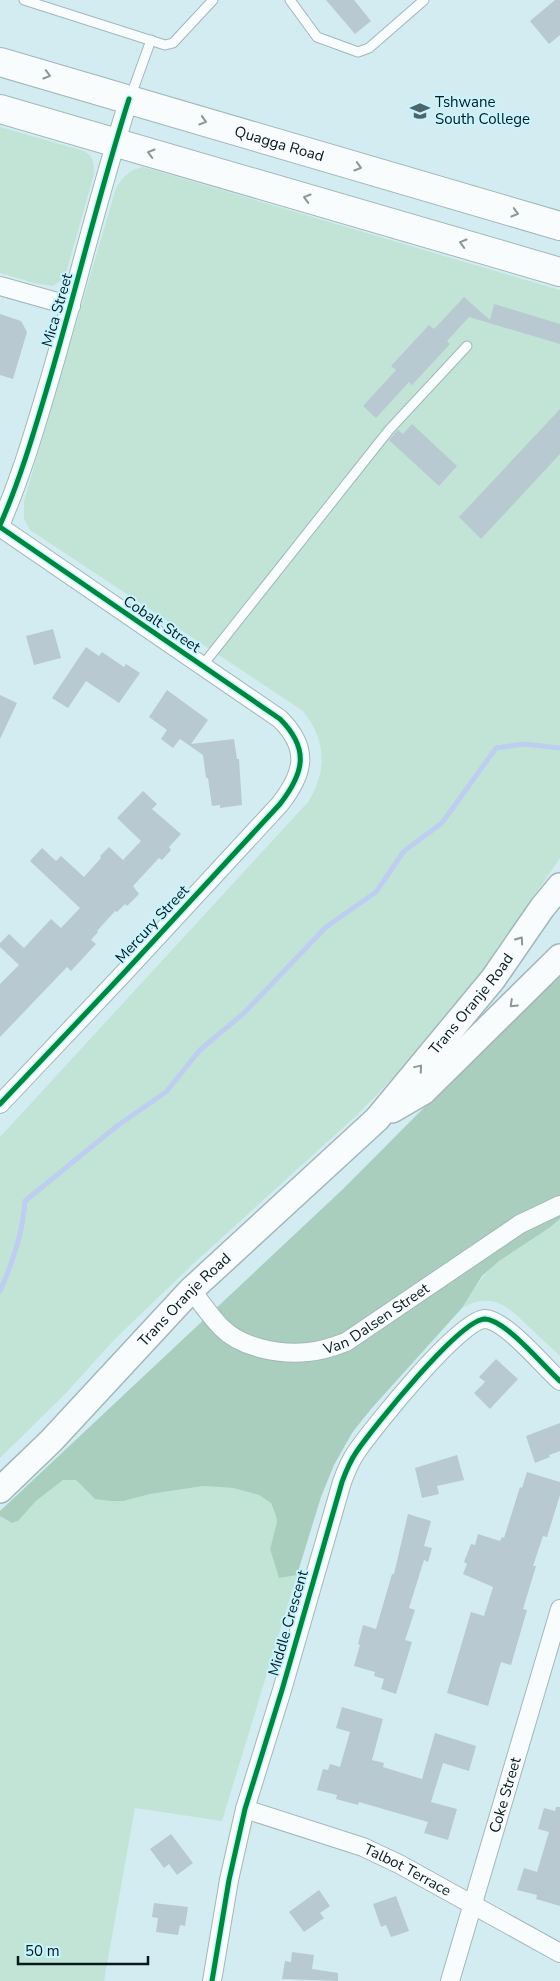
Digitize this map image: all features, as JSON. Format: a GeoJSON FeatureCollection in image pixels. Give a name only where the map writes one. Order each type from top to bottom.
{"type":"FeatureCollection","features":[{"type":"Feature","properties":{"kind":"main road","name":"Quagga Road"},"geometry":{"type":"LineString","coordinates":[[0,62],[560,226]]}},
{"type":"Feature","properties":{"kind":"main road"},"geometry":{"type":"LineString","coordinates":[[0,109],[560,272]]}},
{"type":"Feature","properties":{"kind":"main road","name":"Trans Oranje Road"},"geometry":{"type":"LineString","coordinates":[[0,1490],[51,1441],[192,1290],[377,1119],[493,979],[542,908],[560,886]]}},
{"type":"Feature","properties":{"kind":"main road","name":"Trans Oranje Road"},"geometry":{"type":"LineString","coordinates":[[377,1119],[423,1092],[560,957]]}},
{"type":"Feature","properties":{"kind":"street","name":"Mica Street"},"geometry":{"type":"LineString","coordinates":[[0,526],[28,451],[72,306],[115,143],[129,99]]}},
{"type":"Feature","properties":{"kind":"street"},"geometry":{"type":"LineString","coordinates":[[0,286],[72,306]]}},
{"type":"Feature","properties":{"kind":"street","name":"Cobalt Street"},"geometry":{"type":"LineString","coordinates":[[0,526],[280,719],[296,738],[300,750]]}},
{"type":"Feature","properties":{"kind":"street","name":"Mercury Street"},"geometry":{"type":"LineString","coordinates":[[0,1104],[116,982],[280,804],[300,771],[300,750]]}},
{"type":"Feature","properties":{"kind":"street","name":"Van Dalsen Street"},"geometry":{"type":"LineString","coordinates":[[192,1290],[221,1327],[241,1340],[260,1348],[284,1352],[322,1350],[346,1342],[520,1224],[560,1206]]}},
{"type":"Feature","properties":{"kind":"street","name":"Middle Crescent"},"geometry":{"type":"LineString","coordinates":[[212,1981],[229,1880],[245,1809],[282,1690],[342,1482],[356,1452],[376,1425],[444,1348],[460,1333],[481,1320],[493,1321],[515,1336],[560,1382]]}},
{"type":"Feature","properties":{"kind":"street","name":"Coke Street"},"geometry":{"type":"LineString","coordinates":[[450,1981],[560,1609]]}},
{"type":"Feature","properties":{"kind":"street","name":"Talbot Terrace"},"geometry":{"type":"LineString","coordinates":[[245,1809],[363,1847],[398,1864],[560,1953]]}},
{"type":"Feature","properties":{"kind":"lane"},"geometry":{"type":"LineString","coordinates":[[24,0],[165,45],[173,43],[214,0]]}},
{"type":"Feature","properties":{"kind":"lane"},"geometry":{"type":"LineString","coordinates":[[290,0],[316,37],[358,52],[369,48],[424,0]]}},
{"type":"Feature","properties":{"kind":"lane"},"geometry":{"type":"LineString","coordinates":[[129,99],[151,40]]}},
{"type":"Feature","properties":{"kind":"lane"},"geometry":{"type":"LineString","coordinates":[[202,666],[383,438],[467,346]]}},
{"type":"Feature","properties":{"kind":"green space"},"geometry":{"type":"Polygon","coordinates":[[[0,127],[84,151],[93,161],[94,174],[66,273],[63,279],[53,286],[34,283],[0,273],[0,127]]]}},
{"type":"Feature","properties":{"kind":"green space"},"geometry":{"type":"Polygon","coordinates":[[[143,167],[560,290],[560,858],[466,995],[423,1047],[358,1114],[193,1264],[114,1340],[66,1393],[0,1458],[0,1137],[308,802],[319,778],[321,767],[322,755],[320,744],[311,722],[303,711],[30,530],[24,519],[24,501],[116,188],[127,174],[143,167]]]}},
{"type":"Feature","properties":{"kind":"green space"},"geometry":{"type":"Polygon","coordinates":[[[560,971],[560,1219],[499,1261],[482,1276],[462,1308],[371,1409],[352,1433],[334,1465],[321,1497],[297,1575],[279,1578],[270,1549],[277,1522],[271,1503],[259,1495],[233,1488],[204,1486],[150,1494],[124,1501],[110,1501],[95,1499],[76,1480],[63,1480],[36,1501],[18,1521],[12,1523],[0,1516],[0,1511],[343,1189],[560,971]]]}},
{"type":"Feature","properties":{"kind":"green space"},"geometry":{"type":"Polygon","coordinates":[[[560,1219],[560,1356],[513,1312],[498,1303],[482,1301],[462,1308],[483,1277],[498,1261],[560,1219]]]}},
{"type":"Feature","properties":{"kind":"green space"},"geometry":{"type":"Polygon","coordinates":[[[63,1480],[76,1480],[95,1499],[124,1501],[150,1494],[204,1486],[233,1488],[259,1495],[271,1503],[276,1516],[277,1522],[270,1549],[279,1577],[297,1575],[222,1821],[135,1808],[104,1981],[0,1981],[0,1516],[12,1523],[18,1521],[36,1501],[63,1480]]]}},
{"type":"Feature","properties":{"kind":"building"},"geometry":{"type":"Polygon","coordinates":[[[326,0],[354,0],[371,21],[355,34],[326,0]]]}},
{"type":"Feature","properties":{"kind":"building"},"geometry":{"type":"Polygon","coordinates":[[[555,0],[560,0],[560,35],[549,44],[530,21],[555,0]]]}},
{"type":"Feature","properties":{"kind":"building"},"geometry":{"type":"Polygon","coordinates":[[[464,297],[490,320],[494,304],[560,324],[560,344],[469,317],[447,341],[450,344],[412,385],[409,382],[376,418],[363,406],[396,370],[391,366],[429,325],[434,329],[464,297]]]}},
{"type":"Feature","properties":{"kind":"building"},"geometry":{"type":"Polygon","coordinates":[[[0,314],[21,321],[27,332],[13,379],[0,375],[0,314]]]}},
{"type":"Feature","properties":{"kind":"building"},"geometry":{"type":"Polygon","coordinates":[[[560,409],[560,454],[481,539],[459,517],[560,409]]]}},
{"type":"Feature","properties":{"kind":"building"},"geometry":{"type":"Polygon","coordinates":[[[412,424],[457,466],[439,486],[389,440],[398,430],[403,434],[412,424]]]}},
{"type":"Feature","properties":{"kind":"building"},"geometry":{"type":"Polygon","coordinates":[[[53,629],[61,658],[34,665],[26,636],[53,629]]]}},
{"type":"Feature","properties":{"kind":"building"},"geometry":{"type":"Polygon","coordinates":[[[86,647],[99,656],[102,652],[124,667],[126,664],[140,673],[119,703],[86,681],[68,708],[52,698],[86,647]]]}},
{"type":"Feature","properties":{"kind":"building"},"geometry":{"type":"Polygon","coordinates":[[[167,690],[208,720],[191,744],[234,739],[237,759],[239,759],[242,805],[220,808],[220,805],[212,806],[203,755],[180,739],[173,748],[161,739],[167,730],[149,717],[167,690]]]}},
{"type":"Feature","properties":{"kind":"building"},"geometry":{"type":"Polygon","coordinates":[[[0,695],[17,703],[0,739],[0,695]]]}},
{"type":"Feature","properties":{"kind":"building"},"geometry":{"type":"Polygon","coordinates":[[[143,791],[157,804],[152,809],[181,834],[169,847],[171,850],[162,860],[159,858],[133,886],[139,894],[127,906],[125,904],[117,912],[115,911],[97,931],[91,940],[96,944],[71,971],[67,967],[0,1037],[0,984],[19,965],[0,947],[0,943],[9,934],[24,948],[51,919],[61,928],[80,908],[30,861],[42,848],[56,861],[61,856],[84,877],[109,847],[123,860],[141,841],[117,818],[143,791]]]}},
{"type":"Feature","properties":{"kind":"building"},"geometry":{"type":"Polygon","coordinates":[[[496,1359],[518,1379],[490,1409],[474,1393],[485,1382],[479,1377],[496,1359]]]}},
{"type":"Feature","properties":{"kind":"building"},"geometry":{"type":"Polygon","coordinates":[[[560,1423],[560,1451],[535,1463],[526,1436],[560,1423]]]}},
{"type":"Feature","properties":{"kind":"building"},"geometry":{"type":"Polygon","coordinates":[[[457,1455],[464,1480],[437,1486],[439,1494],[422,1498],[415,1468],[457,1455]]]}},
{"type":"Feature","properties":{"kind":"building"},"geometry":{"type":"Polygon","coordinates":[[[527,1472],[560,1482],[560,1495],[547,1537],[543,1536],[533,1566],[536,1566],[523,1609],[527,1610],[511,1665],[501,1662],[488,1706],[447,1693],[471,1612],[484,1616],[493,1587],[463,1574],[467,1564],[464,1562],[471,1544],[475,1545],[478,1534],[500,1541],[502,1537],[504,1538],[520,1487],[522,1488],[527,1472]]]}},
{"type":"Feature","properties":{"kind":"building"},"geometry":{"type":"Polygon","coordinates":[[[408,1514],[431,1521],[424,1546],[432,1548],[428,1562],[424,1560],[409,1608],[415,1610],[405,1640],[412,1642],[396,1694],[381,1689],[384,1679],[374,1676],[375,1672],[354,1666],[363,1625],[376,1629],[392,1574],[394,1574],[408,1514]]]}},
{"type":"Feature","properties":{"kind":"building"},"geometry":{"type":"Polygon","coordinates":[[[342,1707],[383,1719],[372,1760],[384,1763],[383,1767],[422,1779],[435,1733],[476,1746],[469,1771],[443,1763],[431,1802],[457,1809],[448,1840],[424,1833],[428,1822],[359,1802],[358,1805],[336,1799],[337,1795],[317,1790],[323,1769],[328,1770],[330,1764],[340,1767],[350,1732],[336,1728],[342,1707]]]}},
{"type":"Feature","properties":{"kind":"building"},"geometry":{"type":"Polygon","coordinates":[[[556,1807],[560,1807],[560,1906],[536,1899],[537,1895],[517,1890],[524,1868],[537,1872],[549,1832],[538,1829],[544,1808],[555,1811],[556,1807]]]}},
{"type":"Feature","properties":{"kind":"building"},"geometry":{"type":"Polygon","coordinates":[[[171,1834],[193,1863],[177,1875],[169,1864],[164,1868],[150,1849],[171,1834]]]}},
{"type":"Feature","properties":{"kind":"building"},"geometry":{"type":"Polygon","coordinates":[[[319,1890],[330,1906],[320,1913],[324,1918],[304,1932],[289,1912],[319,1890]]]}},
{"type":"Feature","properties":{"kind":"building"},"geometry":{"type":"Polygon","coordinates":[[[396,1896],[409,1931],[391,1937],[386,1925],[381,1927],[373,1904],[396,1896]]]}},
{"type":"Feature","properties":{"kind":"building"},"geometry":{"type":"Polygon","coordinates":[[[154,1903],[188,1907],[185,1926],[180,1925],[178,1935],[156,1932],[158,1918],[152,1917],[154,1903]]]}},
{"type":"Feature","properties":{"kind":"building"},"geometry":{"type":"Polygon","coordinates":[[[292,1952],[314,1955],[312,1969],[338,1973],[338,1981],[282,1979],[285,1961],[291,1962],[292,1952]]]}},
{"type":"Feature","properties":{"kind":"waterway"},"geometry":{"type":"LineString","coordinates":[[0,1291],[17,1247],[25,1201],[117,1126],[166,1092],[200,1050],[244,1013],[326,927],[376,892],[404,851],[442,823],[496,748],[524,744],[560,748]]}},
{"type":"Feature","properties":{"kind":"cycle path"},"geometry":{"type":"LineString","coordinates":[[0,525],[20,473],[37,420],[129,99]]}},
{"type":"Feature","properties":{"kind":"cycle path"},"geometry":{"type":"LineString","coordinates":[[0,527],[280,719],[290,730],[300,751],[300,761],[294,782],[280,804],[0,1104]]}},
{"type":"Feature","properties":{"kind":"cycle path"},"geometry":{"type":"LineString","coordinates":[[212,1981],[229,1880],[245,1809],[282,1690],[342,1482],[352,1459],[418,1376],[457,1336],[473,1324],[485,1319],[494,1321],[514,1335],[560,1381]]}},
{"type":"Feature","properties":{"kind":"place","name":"Tshwane South College"},"geometry":{"type":"Point","coordinates":[420,111]}}]}
